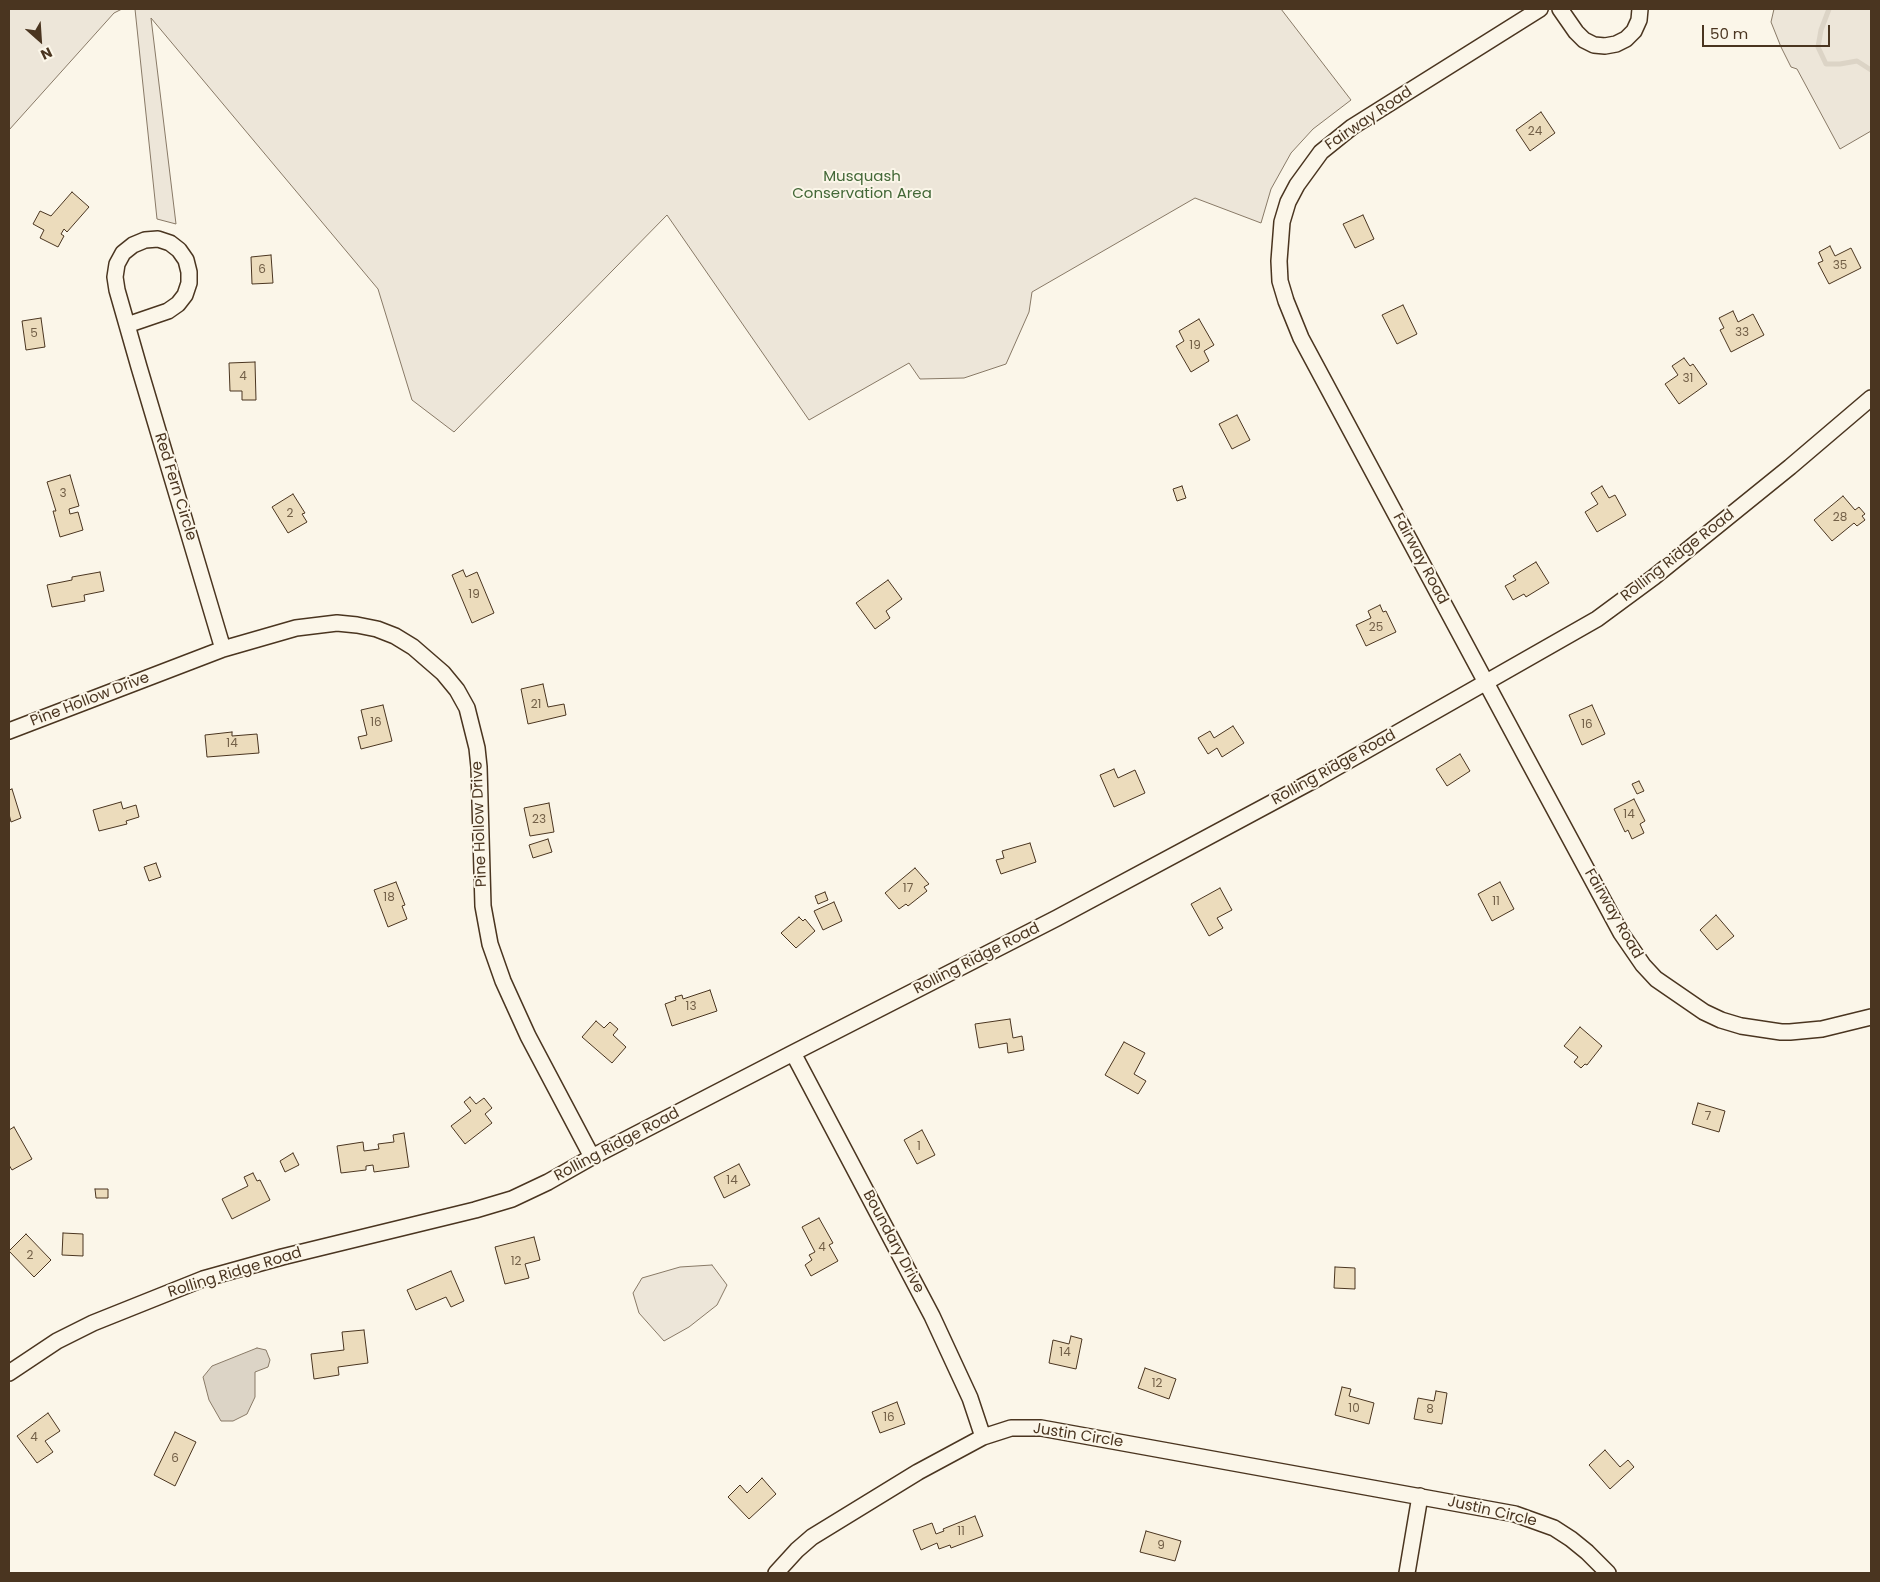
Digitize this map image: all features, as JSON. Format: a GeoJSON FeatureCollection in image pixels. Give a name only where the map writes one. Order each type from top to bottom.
{"type":"FeatureCollection","features":[{"type":"Feature","properties":{"kind":"street","name":"Fairway Road"},"geometry":{"type":"LineString","coordinates":[[1540,9],[1352,127],[1321,152],[1297,185],[1288,202],[1279,241],[1280,281],[1293,320],[1631,950],[1656,979],[1704,1012],[1741,1026],[1781,1032],[1822,1029],[1871,1017]]}},
{"type":"Feature","properties":{"kind":"street"},"geometry":{"type":"LineString","coordinates":[[1560,9],[1584,40],[1605,46],[1621,42],[1634,31],[1639,20],[1640,9]]}},
{"type":"Feature","properties":{"kind":"street","name":"Red Fern Circle"},"geometry":{"type":"LineString","coordinates":[[127,325],[168,311],[178,304],[185,295],[190,272],[186,260],[179,250],[170,243],[158,239],[145,240],[133,245],[123,253],[117,264],[115,277],[127,325],[223,649]]}},
{"type":"Feature","properties":{"kind":"street","name":"Rolling Ridge Road"},"geometry":{"type":"LineString","coordinates":[[9,1373],[57,1341],[76,1331],[203,1279],[512,1199],[548,1182],[793,1052],[1080,906],[1318,778],[1597,619],[1654,577],[1790,467],[1871,398]]}},
{"type":"Feature","properties":{"kind":"street","name":"Pine Hollow Drive"},"geometry":{"type":"LineString","coordinates":[[9,731],[223,649],[296,628],[337,623],[357,625],[386,633],[413,647],[443,673],[457,690],[468,715],[479,768],[483,906],[490,944],[503,981],[528,1036],[592,1157]]}},
{"type":"Feature","properties":{"kind":"street","name":"Boundary Drive"},"geometry":{"type":"LineString","coordinates":[[793,1052],[932,1316],[970,1398],[983,1437]]}},
{"type":"Feature","properties":{"kind":"street","name":"Justin Circle"},"geometry":{"type":"LineString","coordinates":[[776,1573],[812,1537],[918,1472],[983,1437],[1011,1428],[1041,1428],[1515,1514],[1554,1528],[1587,1552],[1608,1573]]}},
{"type":"Feature","properties":{"kind":"street"},"geometry":{"type":"LineString","coordinates":[[1407,1573],[1420,1496]]}},
{"type":"Feature","properties":{"kind":"green space"},"geometry":{"type":"Polygon","coordinates":[[[9,9],[122,9],[114,13],[9,130],[9,9]]]}},
{"type":"Feature","properties":{"kind":"green space","name":"Musquash Conservation Area"},"geometry":{"type":"Polygon","coordinates":[[[135,9],[1281,9],[1351,100],[1313,129],[1291,153],[1271,189],[1261,223],[1195,198],[1032,292],[1029,312],[1006,364],[964,378],[920,379],[909,363],[809,420],[667,215],[454,432],[412,400],[378,289],[151,18],[176,224],[157,219],[135,9]]]}},
{"type":"Feature","properties":{"kind":"green space"},"geometry":{"type":"Polygon","coordinates":[[[1774,9],[1871,9],[1871,131],[1840,149],[1797,69],[1791,67],[1781,47],[1771,22],[1774,9]]]}},
{"type":"Feature","properties":{"kind":"green space"},"geometry":{"type":"Polygon","coordinates":[[[712,1265],[727,1285],[717,1305],[689,1327],[664,1341],[639,1313],[633,1293],[642,1278],[680,1267],[712,1265]]]}},
{"type":"Feature","properties":{"kind":"shaded area"},"geometry":{"type":"Polygon","coordinates":[[[257,1348],[266,1350],[270,1360],[268,1367],[255,1372],[255,1397],[247,1414],[233,1421],[221,1421],[209,1400],[203,1377],[212,1366],[257,1348]]]}},
{"type":"Feature","properties":{"kind":"building"},"geometry":{"type":"Polygon","coordinates":[[[1541,112],[1555,133],[1530,151],[1516,130],[1541,112]]]}},
{"type":"Feature","properties":{"kind":"building"},"geometry":{"type":"Polygon","coordinates":[[[72,192],[89,207],[67,232],[64,229],[61,234],[64,236],[58,247],[40,238],[44,230],[33,224],[40,211],[51,216],[72,192]]]}},
{"type":"Feature","properties":{"kind":"building"},"geometry":{"type":"Polygon","coordinates":[[[1363,215],[1374,239],[1355,248],[1343,224],[1363,215]]]}},
{"type":"Feature","properties":{"kind":"building"},"geometry":{"type":"Polygon","coordinates":[[[1830,246],[1835,256],[1851,248],[1861,268],[1829,284],[1818,263],[1823,261],[1819,252],[1830,246]]]}},
{"type":"Feature","properties":{"kind":"building"},"geometry":{"type":"Polygon","coordinates":[[[271,255],[273,283],[252,284],[251,257],[271,255]]]}},
{"type":"Feature","properties":{"kind":"building"},"geometry":{"type":"Polygon","coordinates":[[[1403,305],[1417,334],[1397,344],[1382,315],[1403,305]]]}},
{"type":"Feature","properties":{"kind":"building"},"geometry":{"type":"Polygon","coordinates":[[[1733,311],[1738,322],[1753,314],[1764,335],[1731,352],[1720,330],[1724,328],[1719,318],[1733,311]]]}},
{"type":"Feature","properties":{"kind":"building"},"geometry":{"type":"Polygon","coordinates":[[[41,318],[45,347],[26,350],[22,321],[41,318]]]}},
{"type":"Feature","properties":{"kind":"building"},"geometry":{"type":"Polygon","coordinates":[[[1199,319],[1214,345],[1204,351],[1209,361],[1191,372],[1176,346],[1184,341],[1179,331],[1199,319]]]}},
{"type":"Feature","properties":{"kind":"building"},"geometry":{"type":"Polygon","coordinates":[[[1684,358],[1690,366],[1693,364],[1707,384],[1679,404],[1665,384],[1678,375],[1672,366],[1684,358]]]}},
{"type":"Feature","properties":{"kind":"building"},"geometry":{"type":"Polygon","coordinates":[[[255,362],[256,400],[242,400],[242,391],[230,391],[229,363],[255,362]]]}},
{"type":"Feature","properties":{"kind":"building"},"geometry":{"type":"Polygon","coordinates":[[[1237,415],[1250,440],[1232,449],[1219,424],[1237,415]]]}},
{"type":"Feature","properties":{"kind":"building"},"geometry":{"type":"Polygon","coordinates":[[[70,475],[79,506],[69,509],[70,514],[78,512],[83,530],[60,537],[53,511],[56,511],[47,482],[70,475]]]}},
{"type":"Feature","properties":{"kind":"building"},"geometry":{"type":"Polygon","coordinates":[[[1182,486],[1186,498],[1177,501],[1173,489],[1182,486]]]}},
{"type":"Feature","properties":{"kind":"building"},"geometry":{"type":"Polygon","coordinates":[[[1602,486],[1609,498],[1615,495],[1626,515],[1597,532],[1585,512],[1598,504],[1591,493],[1602,486]]]}},
{"type":"Feature","properties":{"kind":"building"},"geometry":{"type":"Polygon","coordinates":[[[293,494],[305,513],[302,514],[307,522],[288,533],[272,507],[293,494]]]}},
{"type":"Feature","properties":{"kind":"building"},"geometry":{"type":"Polygon","coordinates":[[[1843,496],[1855,510],[1859,507],[1865,514],[1862,516],[1865,520],[1857,526],[1854,523],[1832,541],[1814,520],[1843,496]]]}},
{"type":"Feature","properties":{"kind":"building"},"geometry":{"type":"Polygon","coordinates":[[[1536,562],[1549,583],[1526,597],[1524,594],[1513,600],[1505,586],[1516,580],[1513,576],[1536,562]]]}},
{"type":"Feature","properties":{"kind":"building"},"geometry":{"type":"Polygon","coordinates":[[[463,570],[466,577],[477,572],[494,613],[472,623],[452,575],[463,570]]]}},
{"type":"Feature","properties":{"kind":"building"},"geometry":{"type":"Polygon","coordinates":[[[100,572],[104,591],[84,595],[85,601],[52,607],[47,585],[72,580],[72,577],[100,572]]]}},
{"type":"Feature","properties":{"kind":"building"},"geometry":{"type":"Polygon","coordinates":[[[888,580],[902,599],[886,611],[890,618],[875,629],[856,603],[888,580]]]}},
{"type":"Feature","properties":{"kind":"building"},"geometry":{"type":"Polygon","coordinates":[[[1380,605],[1383,612],[1386,611],[1396,632],[1366,646],[1356,625],[1371,618],[1368,611],[1380,605]]]}},
{"type":"Feature","properties":{"kind":"building"},"geometry":{"type":"Polygon","coordinates":[[[543,684],[548,707],[564,704],[566,715],[528,724],[521,689],[543,684]]]}},
{"type":"Feature","properties":{"kind":"building"},"geometry":{"type":"Polygon","coordinates":[[[383,705],[392,741],[361,749],[358,737],[367,735],[361,710],[383,705]]]}},
{"type":"Feature","properties":{"kind":"building"},"geometry":{"type":"Polygon","coordinates":[[[1592,705],[1605,734],[1582,745],[1569,715],[1592,705]]]}},
{"type":"Feature","properties":{"kind":"building"},"geometry":{"type":"Polygon","coordinates":[[[1233,726],[1244,743],[1222,757],[1217,748],[1208,754],[1198,738],[1210,731],[1214,738],[1233,726]]]}},
{"type":"Feature","properties":{"kind":"building"},"geometry":{"type":"Polygon","coordinates":[[[232,732],[232,736],[257,734],[259,753],[207,757],[205,735],[232,732]]]}},
{"type":"Feature","properties":{"kind":"building"},"geometry":{"type":"Polygon","coordinates":[[[1460,754],[1470,771],[1447,786],[1436,769],[1460,754]]]}},
{"type":"Feature","properties":{"kind":"building"},"geometry":{"type":"Polygon","coordinates":[[[1114,769],[1118,778],[1135,770],[1145,793],[1114,807],[1100,775],[1114,769]]]}},
{"type":"Feature","properties":{"kind":"building"},"geometry":{"type":"Polygon","coordinates":[[[1639,781],[1644,791],[1637,794],[1632,784],[1639,781]]]}},
{"type":"Feature","properties":{"kind":"building"},"geometry":{"type":"Polygon","coordinates":[[[12,789],[21,818],[11,822],[9,790],[12,789]]]}},
{"type":"Feature","properties":{"kind":"building"},"geometry":{"type":"Polygon","coordinates":[[[1634,799],[1645,821],[1640,824],[1644,833],[1632,839],[1628,830],[1625,832],[1614,809],[1634,799]]]}},
{"type":"Feature","properties":{"kind":"building"},"geometry":{"type":"Polygon","coordinates":[[[121,802],[123,809],[136,805],[139,817],[126,821],[127,824],[99,831],[93,810],[121,802]]]}},
{"type":"Feature","properties":{"kind":"building"},"geometry":{"type":"Polygon","coordinates":[[[549,803],[554,832],[530,836],[524,808],[549,803]]]}},
{"type":"Feature","properties":{"kind":"building"},"geometry":{"type":"Polygon","coordinates":[[[548,839],[552,852],[533,858],[529,845],[548,839]]]}},
{"type":"Feature","properties":{"kind":"building"},"geometry":{"type":"Polygon","coordinates":[[[1030,843],[1036,862],[1001,874],[996,860],[1004,858],[1002,851],[1030,843]]]}},
{"type":"Feature","properties":{"kind":"building"},"geometry":{"type":"Polygon","coordinates":[[[156,863],[161,877],[149,881],[144,867],[156,863]]]}},
{"type":"Feature","properties":{"kind":"building"},"geometry":{"type":"Polygon","coordinates":[[[915,868],[929,884],[924,887],[927,891],[908,906],[906,904],[899,909],[885,893],[915,868]]]}},
{"type":"Feature","properties":{"kind":"building"},"geometry":{"type":"Polygon","coordinates":[[[396,882],[405,905],[402,906],[407,919],[388,927],[374,890],[396,882]]]}},
{"type":"Feature","properties":{"kind":"building"},"geometry":{"type":"Polygon","coordinates":[[[1500,882],[1514,909],[1492,921],[1478,894],[1500,882]]]}},
{"type":"Feature","properties":{"kind":"building"},"geometry":{"type":"Polygon","coordinates":[[[1220,888],[1232,910],[1217,918],[1223,928],[1209,936],[1191,904],[1220,888]]]}},
{"type":"Feature","properties":{"kind":"building"},"geometry":{"type":"Polygon","coordinates":[[[825,892],[828,900],[818,904],[815,896],[825,892]]]}},
{"type":"Feature","properties":{"kind":"building"},"geometry":{"type":"Polygon","coordinates":[[[834,902],[842,921],[823,930],[814,911],[834,902]]]}},
{"type":"Feature","properties":{"kind":"building"},"geometry":{"type":"Polygon","coordinates":[[[1716,915],[1734,936],[1717,950],[1700,930],[1716,915]]]}},
{"type":"Feature","properties":{"kind":"building"},"geometry":{"type":"Polygon","coordinates":[[[799,917],[803,921],[805,919],[815,931],[796,948],[781,933],[799,917]]]}},
{"type":"Feature","properties":{"kind":"building"},"geometry":{"type":"Polygon","coordinates":[[[710,990],[717,1011],[672,1026],[665,1004],[676,1000],[675,997],[682,995],[683,999],[710,990]]]}},
{"type":"Feature","properties":{"kind":"building"},"geometry":{"type":"Polygon","coordinates":[[[1010,1019],[1013,1038],[1022,1036],[1024,1050],[1008,1053],[1007,1043],[979,1048],[975,1024],[1010,1019]]]}},
{"type":"Feature","properties":{"kind":"building"},"geometry":{"type":"Polygon","coordinates":[[[596,1021],[604,1028],[610,1022],[618,1029],[613,1035],[626,1047],[612,1063],[582,1037],[596,1021]]]}},
{"type":"Feature","properties":{"kind":"building"},"geometry":{"type":"Polygon","coordinates":[[[1580,1027],[1602,1046],[1587,1065],[1585,1064],[1581,1068],[1574,1062],[1578,1057],[1564,1046],[1580,1027]]]}},
{"type":"Feature","properties":{"kind":"building"},"geometry":{"type":"Polygon","coordinates":[[[1124,1042],[1145,1053],[1134,1074],[1146,1081],[1138,1094],[1105,1075],[1124,1042]]]}},
{"type":"Feature","properties":{"kind":"building"},"geometry":{"type":"Polygon","coordinates":[[[470,1097],[476,1104],[484,1098],[492,1108],[485,1114],[492,1123],[465,1144],[451,1126],[471,1111],[464,1102],[470,1097]]]}},
{"type":"Feature","properties":{"kind":"building"},"geometry":{"type":"Polygon","coordinates":[[[1698,1103],[1725,1111],[1719,1132],[1692,1124],[1698,1103]]]}},
{"type":"Feature","properties":{"kind":"building"},"geometry":{"type":"Polygon","coordinates":[[[14,1127],[32,1159],[12,1170],[9,1165],[9,1130],[14,1127]]]}},
{"type":"Feature","properties":{"kind":"building"},"geometry":{"type":"Polygon","coordinates":[[[922,1130],[935,1155],[917,1164],[904,1140],[922,1130]]]}},
{"type":"Feature","properties":{"kind":"building"},"geometry":{"type":"Polygon","coordinates":[[[404,1133],[409,1167],[374,1172],[373,1165],[366,1166],[366,1170],[341,1173],[337,1146],[363,1142],[364,1151],[379,1149],[378,1144],[394,1142],[393,1135],[404,1133]]]}},
{"type":"Feature","properties":{"kind":"building"},"geometry":{"type":"Polygon","coordinates":[[[293,1153],[299,1165],[285,1172],[280,1161],[293,1153]]]}},
{"type":"Feature","properties":{"kind":"building"},"geometry":{"type":"Polygon","coordinates":[[[739,1164],[750,1185],[724,1198],[714,1177],[739,1164]]]}},
{"type":"Feature","properties":{"kind":"building"},"geometry":{"type":"Polygon","coordinates":[[[253,1173],[257,1181],[260,1180],[270,1200],[232,1219],[222,1199],[248,1186],[244,1177],[253,1173]]]}},
{"type":"Feature","properties":{"kind":"building"},"geometry":{"type":"Polygon","coordinates":[[[95,1189],[108,1189],[108,1198],[96,1198],[95,1189]]]}},
{"type":"Feature","properties":{"kind":"building"},"geometry":{"type":"Polygon","coordinates":[[[819,1218],[833,1243],[829,1245],[838,1261],[811,1276],[805,1265],[812,1260],[809,1255],[815,1252],[802,1227],[819,1218]]]}},
{"type":"Feature","properties":{"kind":"building"},"geometry":{"type":"Polygon","coordinates":[[[63,1233],[83,1234],[83,1256],[62,1255],[63,1233]]]}},
{"type":"Feature","properties":{"kind":"building"},"geometry":{"type":"Polygon","coordinates":[[[26,1234],[51,1260],[34,1277],[9,1251],[26,1234]]]}},
{"type":"Feature","properties":{"kind":"building"},"geometry":{"type":"Polygon","coordinates":[[[534,1237],[540,1260],[525,1264],[529,1278],[505,1284],[495,1247],[534,1237]]]}},
{"type":"Feature","properties":{"kind":"building"},"geometry":{"type":"Polygon","coordinates":[[[1335,1267],[1355,1268],[1355,1289],[1334,1288],[1335,1267]]]}},
{"type":"Feature","properties":{"kind":"building"},"geometry":{"type":"Polygon","coordinates":[[[451,1271],[464,1301],[451,1307],[446,1297],[416,1310],[407,1290],[451,1271]]]}},
{"type":"Feature","properties":{"kind":"building"},"geometry":{"type":"Polygon","coordinates":[[[364,1330],[368,1363],[338,1367],[339,1375],[314,1379],[311,1354],[344,1350],[342,1332],[364,1330]]]}},
{"type":"Feature","properties":{"kind":"building"},"geometry":{"type":"Polygon","coordinates":[[[1071,1336],[1082,1339],[1076,1369],[1049,1363],[1053,1340],[1069,1344],[1071,1336]]]}},
{"type":"Feature","properties":{"kind":"building"},"geometry":{"type":"Polygon","coordinates":[[[1145,1368],[1176,1379],[1169,1399],[1138,1388],[1145,1368]]]}},
{"type":"Feature","properties":{"kind":"building"},"geometry":{"type":"Polygon","coordinates":[[[1342,1387],[1351,1389],[1349,1396],[1374,1403],[1369,1424],[1335,1415],[1342,1387]]]}},
{"type":"Feature","properties":{"kind":"building"},"geometry":{"type":"Polygon","coordinates":[[[1436,1391],[1447,1393],[1442,1424],[1414,1419],[1418,1398],[1434,1401],[1436,1391]]]}},
{"type":"Feature","properties":{"kind":"building"},"geometry":{"type":"Polygon","coordinates":[[[897,1402],[905,1424],[880,1433],[872,1412],[897,1402]]]}},
{"type":"Feature","properties":{"kind":"building"},"geometry":{"type":"Polygon","coordinates":[[[48,1413],[60,1431],[45,1441],[53,1452],[37,1463],[17,1436],[48,1413]]]}},
{"type":"Feature","properties":{"kind":"building"},"geometry":{"type":"Polygon","coordinates":[[[175,1432],[196,1442],[175,1486],[154,1475],[175,1432]]]}},
{"type":"Feature","properties":{"kind":"building"},"geometry":{"type":"Polygon","coordinates":[[[1605,1450],[1620,1467],[1628,1460],[1634,1467],[1610,1489],[1589,1465],[1605,1450]]]}},
{"type":"Feature","properties":{"kind":"building"},"geometry":{"type":"Polygon","coordinates":[[[762,1478],[776,1494],[749,1519],[728,1497],[740,1485],[747,1493],[762,1478]]]}},
{"type":"Feature","properties":{"kind":"building"},"geometry":{"type":"Polygon","coordinates":[[[975,1516],[983,1536],[951,1548],[950,1545],[939,1549],[937,1543],[921,1550],[913,1530],[932,1523],[936,1534],[944,1531],[943,1529],[975,1516]]]}},
{"type":"Feature","properties":{"kind":"building"},"geometry":{"type":"Polygon","coordinates":[[[1146,1531],[1181,1541],[1175,1561],[1140,1552],[1146,1531]]]}},
{"type":"Feature","properties":{"kind":"waterway"},"geometry":{"type":"LineString","coordinates":[[1829,9],[1821,30],[1818,47],[1826,64],[1857,61],[1871,70]]}}]}
